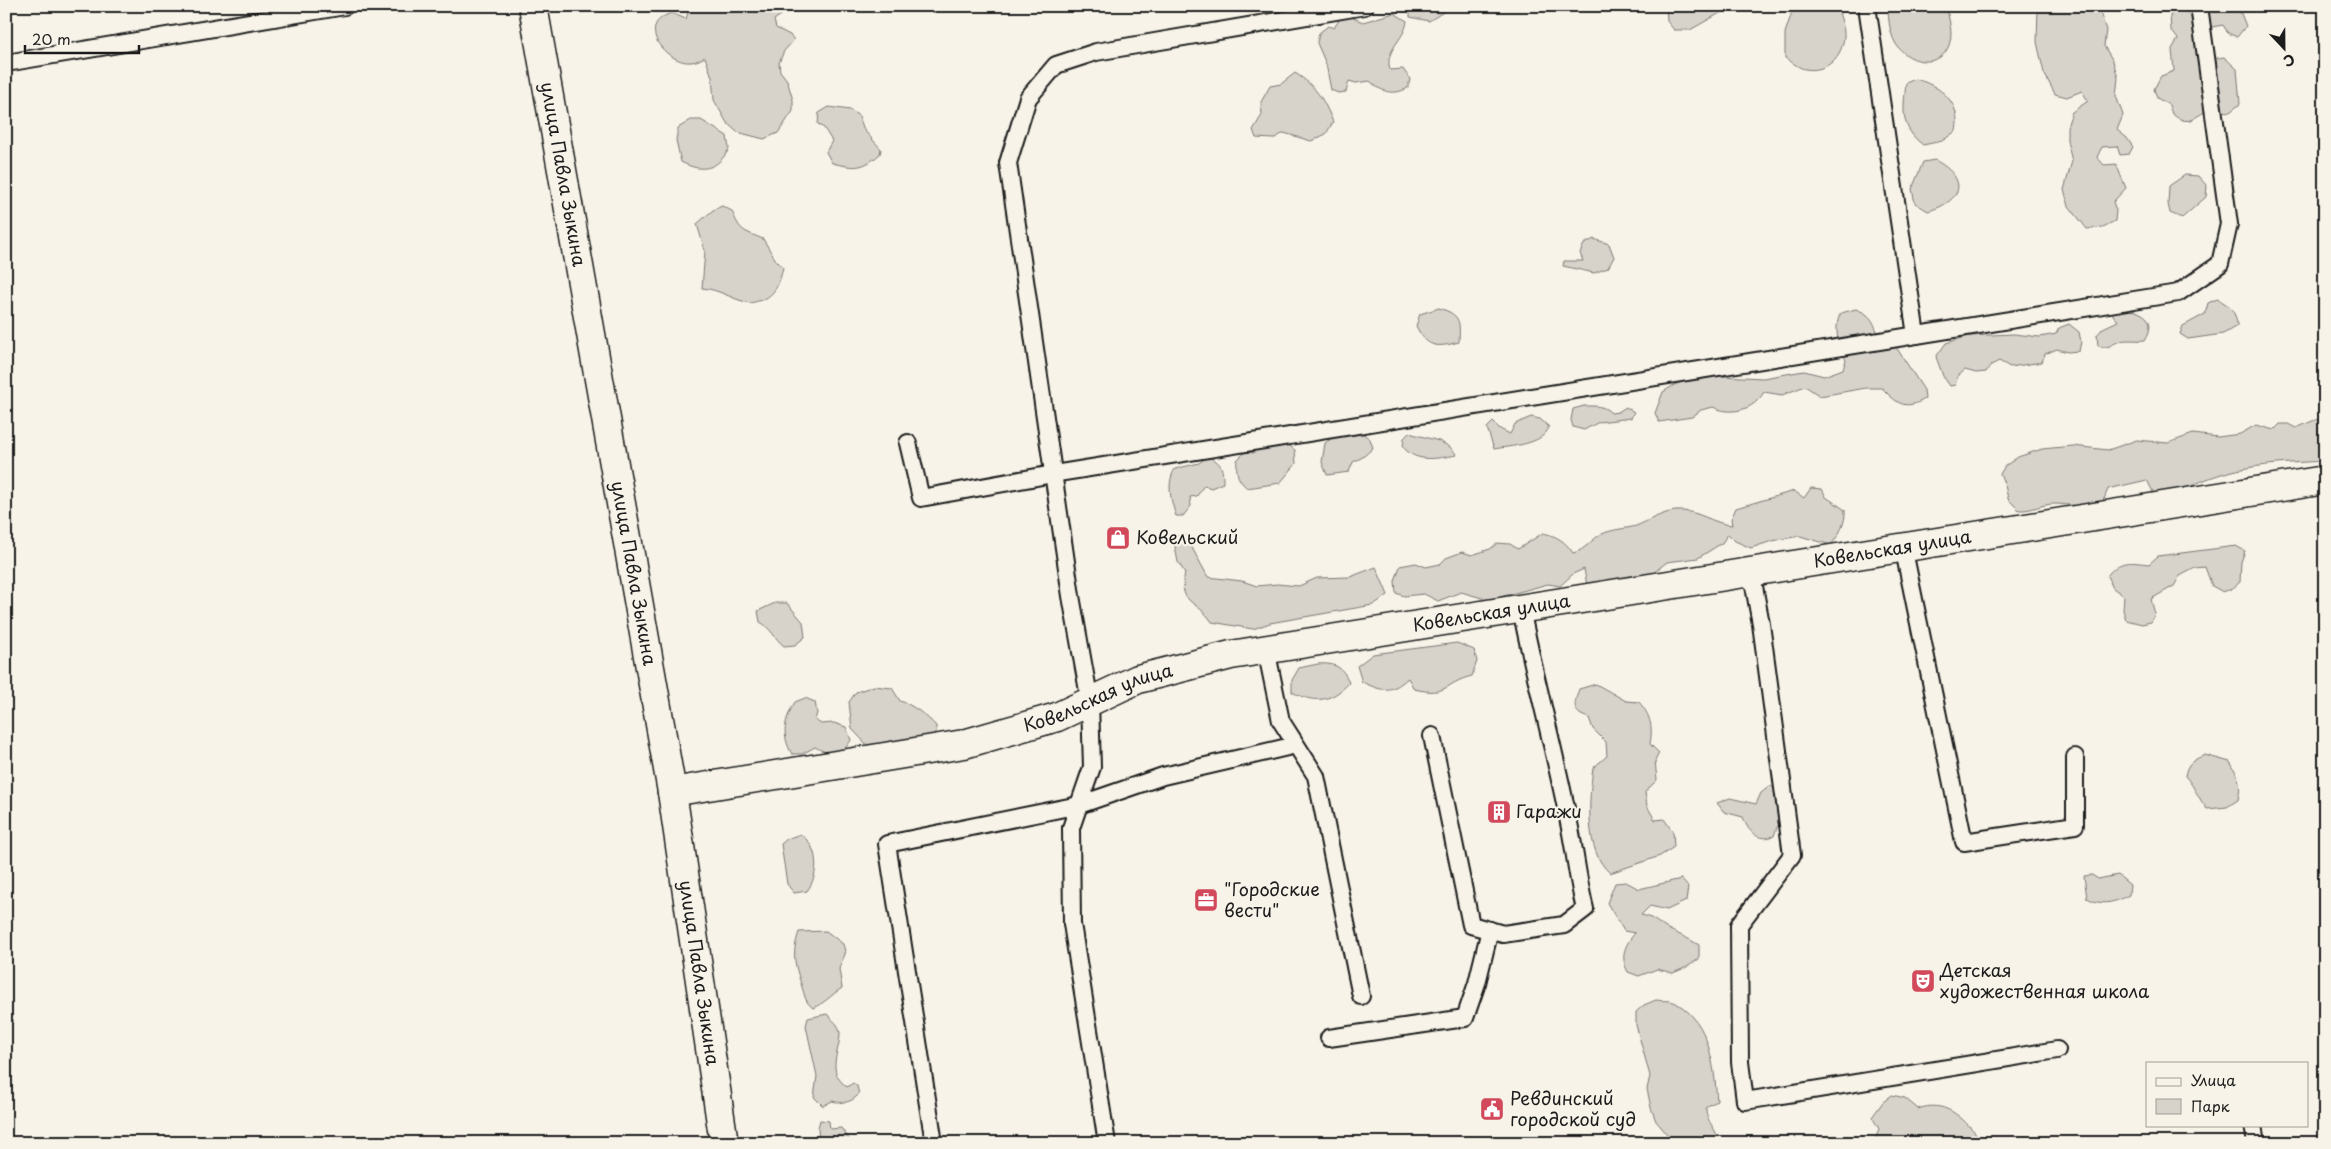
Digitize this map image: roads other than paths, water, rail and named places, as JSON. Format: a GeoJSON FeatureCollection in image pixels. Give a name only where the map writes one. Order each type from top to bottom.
{"type":"FeatureCollection","features":[{"type":"Feature","properties":{"kind":"street","name":"улица Павла Зыкина"},"geometry":{"type":"LineString","coordinates":[[533,6],[672,792],[724,1143]]}},
{"type":"Feature","properties":{"kind":"street","name":"Ковельская улица"},"geometry":{"type":"LineString","coordinates":[[672,792],[964,744],[1057,717],[1138,679],[1231,655],[1751,570],[2325,480]]}},
{"type":"Feature","properties":{"kind":"lane"},"geometry":{"type":"LineString","coordinates":[[6,63],[345,6]]}},
{"type":"Feature","properties":{"kind":"lane"},"geometry":{"type":"LineString","coordinates":[[1107,1143],[1072,924],[1071,828],[1092,767],[1090,702],[1079,646],[1008,163],[1028,98],[1056,65],[1096,52],[1365,6]]}},
{"type":"Feature","properties":{"kind":"lane"},"geometry":{"type":"LineString","coordinates":[[1867,6],[1916,335]]}},
{"type":"Feature","properties":{"kind":"lane"},"geometry":{"type":"LineString","coordinates":[[908,443],[921,498],[1054,474],[2178,292],[2220,264],[2229,224],[2198,6]]}},
{"type":"Feature","properties":{"kind":"lane"},"geometry":{"type":"LineString","coordinates":[[1903,546],[1964,842],[2075,825],[2075,757]]}},
{"type":"Feature","properties":{"kind":"lane"},"geometry":{"type":"LineString","coordinates":[[1751,570],[1761,624],[1792,855],[1738,925],[1740,1062],[1745,1101],[2056,1050]]}},
{"type":"Feature","properties":{"kind":"lane"},"geometry":{"type":"LineString","coordinates":[[1432,736],[1471,925],[1503,934],[1564,925],[1585,909],[1569,823],[1531,664],[1521,608]]}},
{"type":"Feature","properties":{"kind":"lane"},"geometry":{"type":"LineString","coordinates":[[1266,649],[1281,721],[1316,776],[1361,996]]}},
{"type":"Feature","properties":{"kind":"lane"},"geometry":{"type":"LineString","coordinates":[[934,1143],[888,844],[1079,805],[1163,776],[1296,745]]}},
{"type":"Feature","properties":{"kind":"lane"},"geometry":{"type":"LineString","coordinates":[[1329,1038],[1465,1018],[1477,984],[1490,930]]}},
{"type":"Feature","properties":{"kind":"lane"},"geometry":{"type":"LineString","coordinates":[[2252,1126],[2256,1143]]}},
{"type":"Feature","properties":{"kind":"place","name":"Ковельский"},"geometry":{"type":"Point","coordinates":[1118,538]}},
{"type":"Feature","properties":{"kind":"place","name":"Гаражи"},"geometry":{"type":"Point","coordinates":[1499,812]}},
{"type":"Feature","properties":{"kind":"place","name":"\"Городские вести\""},"geometry":{"type":"Point","coordinates":[1206,900]}},
{"type":"Feature","properties":{"kind":"place","name":"Детская художественная школа"},"geometry":{"type":"Point","coordinates":[1923,981]}},
{"type":"Feature","properties":{"kind":"place","name":"Ревдинский городской суд"},"geometry":{"type":"Point","coordinates":[1492,1109]}}]}
